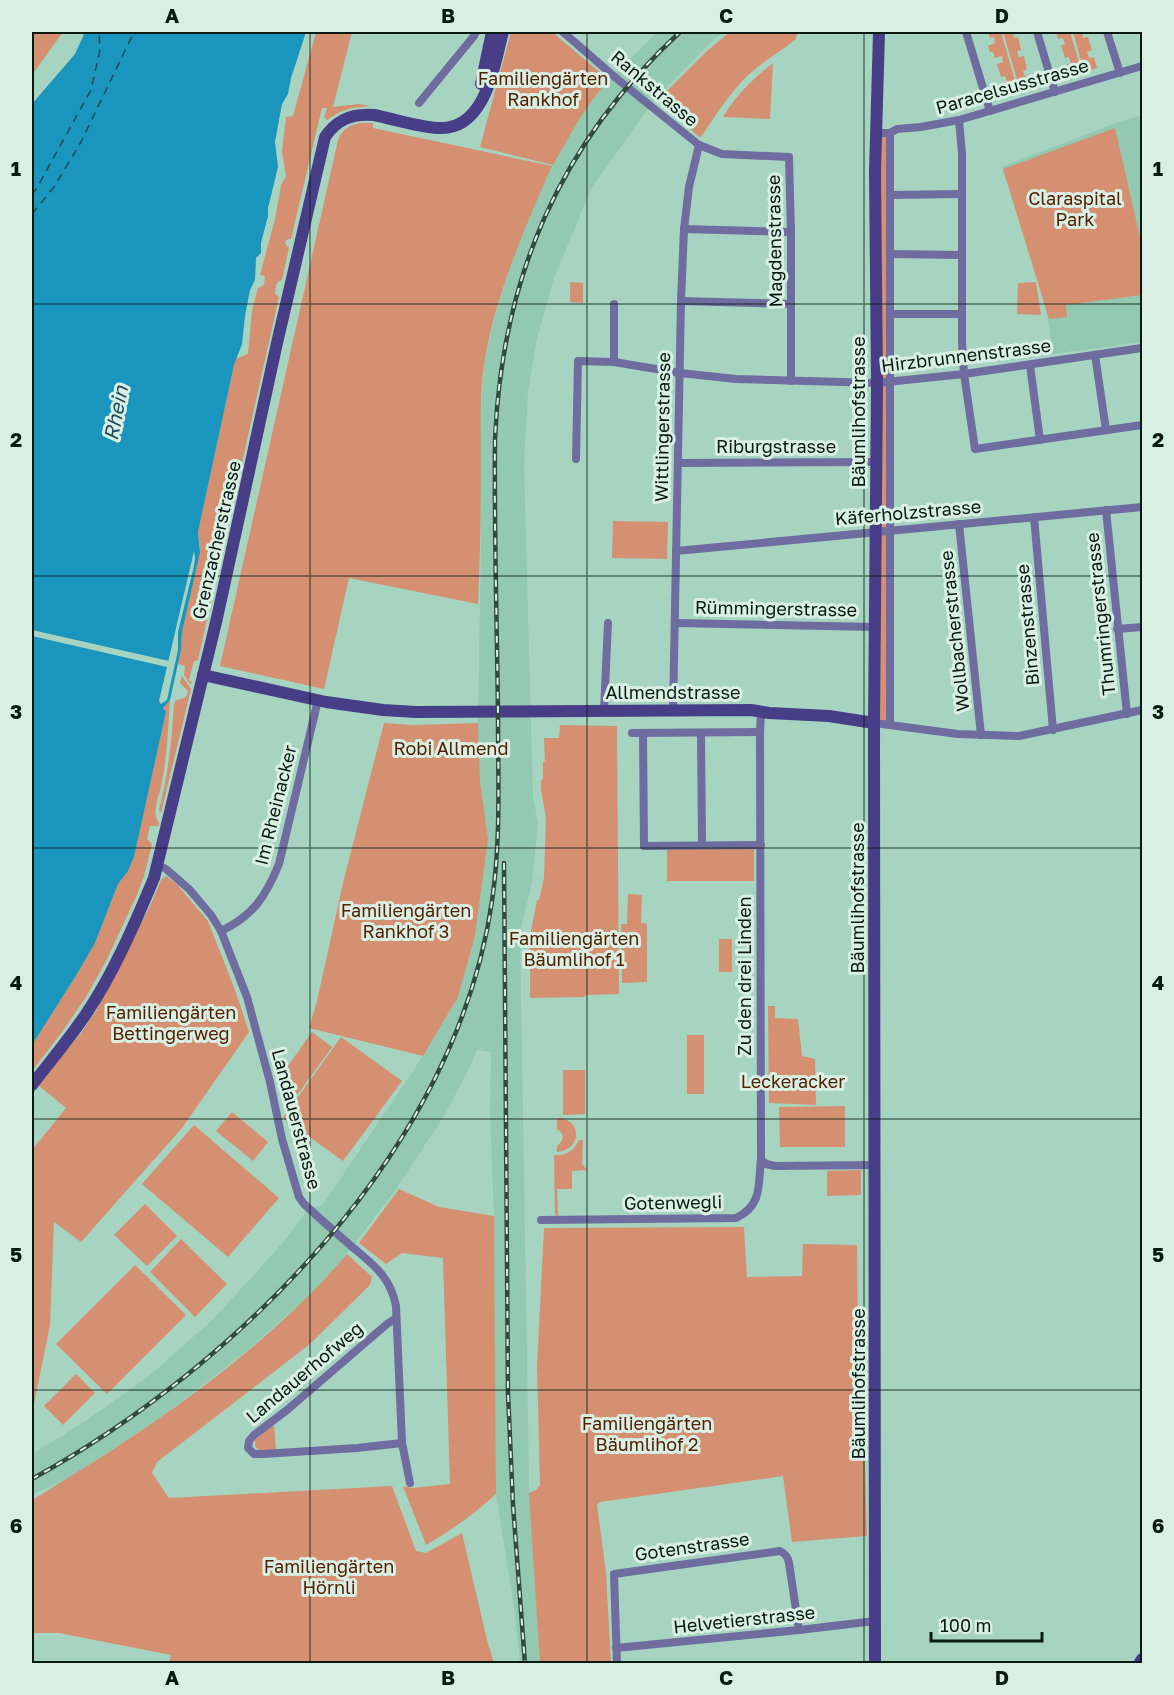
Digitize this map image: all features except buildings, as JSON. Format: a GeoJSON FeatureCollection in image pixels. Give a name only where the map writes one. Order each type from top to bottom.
{"type":"FeatureCollection","features":[{"type":"Feature","properties":{"kind":"main road"},"geometry":{"type":"LineString","coordinates":[[477,108],[492,32]]}},
{"type":"Feature","properties":{"kind":"main road","name":"Grenzacherstrasse"},"geometry":{"type":"LineString","coordinates":[[32,1085],[77,1027],[101,989],[141,909],[158,865],[325,137],[334,126],[354,115],[374,115],[440,128],[458,125],[472,115],[488,88],[502,32]]}},
{"type":"Feature","properties":{"kind":"main road","name":"Bäumlihofstrasse"},"geometry":{"type":"LineString","coordinates":[[875,1664],[874,723],[877,383],[875,133],[879,32]]}},
{"type":"Feature","properties":{"kind":"main road","name":"Allmendstrasse"},"geometry":{"type":"LineString","coordinates":[[203,675],[364,708],[416,712],[751,710],[829,716],[874,723]]}},
{"type":"Feature","properties":{"kind":"main road"},"geometry":{"type":"LineString","coordinates":[[1139,1664],[1143,1659]]}},
{"type":"Feature","properties":{"kind":"street"},"geometry":{"type":"LineString","coordinates":[[419,103],[476,32]]}},
{"type":"Feature","properties":{"kind":"street","name":"Rankstrasse"},"geometry":{"type":"LineString","coordinates":[[563,32],[699,145]]}},
{"type":"Feature","properties":{"kind":"street"},"geometry":{"type":"LineString","coordinates":[[966,32],[990,111]]}},
{"type":"Feature","properties":{"kind":"street"},"geometry":{"type":"LineString","coordinates":[[1037,32],[1055,92]]}},
{"type":"Feature","properties":{"kind":"street"},"geometry":{"type":"LineString","coordinates":[[1107,32],[1120,73]]}},
{"type":"Feature","properties":{"kind":"street","name":"Paracelsusstrasse"},"geometry":{"type":"LineString","coordinates":[[890,133],[897,129],[959,120],[1143,66]]}},
{"type":"Feature","properties":{"kind":"street"},"geometry":{"type":"LineString","coordinates":[[959,120],[962,154],[964,375],[975,449],[1143,425]]}},
{"type":"Feature","properties":{"kind":"street"},"geometry":{"type":"LineString","coordinates":[[875,133],[890,133]]}},
{"type":"Feature","properties":{"kind":"street","name":"Bäumlihofstrasse"},"geometry":{"type":"LineString","coordinates":[[890,133],[890,725]]}},
{"type":"Feature","properties":{"kind":"street","name":"Wittlingerstrasse"},"geometry":{"type":"LineString","coordinates":[[673,710],[684,229],[699,145]]}},
{"type":"Feature","properties":{"kind":"street","name":"Magdenstrasse"},"geometry":{"type":"LineString","coordinates":[[699,145],[722,154],[789,157],[791,381]]}},
{"type":"Feature","properties":{"kind":"street"},"geometry":{"type":"LineString","coordinates":[[890,195],[961,195]]}},
{"type":"Feature","properties":{"kind":"street"},"geometry":{"type":"LineString","coordinates":[[684,229],[791,232]]}},
{"type":"Feature","properties":{"kind":"street"},"geometry":{"type":"LineString","coordinates":[[890,254],[962,255]]}},
{"type":"Feature","properties":{"kind":"street"},"geometry":{"type":"LineString","coordinates":[[681,301],[791,304]]}},
{"type":"Feature","properties":{"kind":"street"},"geometry":{"type":"LineString","coordinates":[[614,304],[614,362]]}},
{"type":"Feature","properties":{"kind":"street"},"geometry":{"type":"LineString","coordinates":[[890,314],[962,314]]}},
{"type":"Feature","properties":{"kind":"street","name":"Hirzbrunnenstrasse"},"geometry":{"type":"LineString","coordinates":[[576,459],[578,361],[614,362],[736,379],[877,383],[964,375],[1143,348]]}},
{"type":"Feature","properties":{"kind":"street"},"geometry":{"type":"LineString","coordinates":[[1095,355],[1106,430]]}},
{"type":"Feature","properties":{"kind":"street"},"geometry":{"type":"LineString","coordinates":[[1030,365],[1040,440]]}},
{"type":"Feature","properties":{"kind":"street","name":"Riburgstrasse"},"geometry":{"type":"LineString","coordinates":[[678,463],[875,462]]}},
{"type":"Feature","properties":{"kind":"street","name":"Käferholzstrasse"},"geometry":{"type":"LineString","coordinates":[[676,551],[1143,507]]}},
{"type":"Feature","properties":{"kind":"street","name":"Thumringerstrasse"},"geometry":{"type":"LineString","coordinates":[[1106,510],[1127,714]]}},
{"type":"Feature","properties":{"kind":"street","name":"Binzenstrasse"},"geometry":{"type":"LineString","coordinates":[[1034,517],[1053,730]]}},
{"type":"Feature","properties":{"kind":"street","name":"Wollbacherstrasse"},"geometry":{"type":"LineString","coordinates":[[959,524],[981,735]]}},
{"type":"Feature","properties":{"kind":"street"},"geometry":{"type":"LineString","coordinates":[[604,711],[608,623]]}},
{"type":"Feature","properties":{"kind":"street","name":"Rümmingerstrasse"},"geometry":{"type":"LineString","coordinates":[[675,623],[876,627]]}},
{"type":"Feature","properties":{"kind":"street"},"geometry":{"type":"LineString","coordinates":[[1117,629],[1143,627]]}},
{"type":"Feature","properties":{"kind":"street","name":"Im Rheinacker"},"geometry":{"type":"LineString","coordinates":[[221,931],[234,925],[253,909],[264,896],[274,876],[279,864],[318,700]]}},
{"type":"Feature","properties":{"kind":"street","name":"Allmendstrasse"},"geometry":{"type":"LineString","coordinates":[[874,723],[981,735],[1019,736],[1143,710]]}},
{"type":"Feature","properties":{"kind":"street","name":"Zu den drei Linden"},"geometry":{"type":"LineString","coordinates":[[761,711],[761,1159]]}},
{"type":"Feature","properties":{"kind":"street"},"geometry":{"type":"LineString","coordinates":[[632,733],[760,732]]}},
{"type":"Feature","properties":{"kind":"street"},"geometry":{"type":"LineString","coordinates":[[643,733],[644,846],[761,845]]}},
{"type":"Feature","properties":{"kind":"street"},"geometry":{"type":"LineString","coordinates":[[701,733],[702,845]]}},
{"type":"Feature","properties":{"kind":"street","name":"Landauerstrasse"},"geometry":{"type":"LineString","coordinates":[[158,865],[189,889],[221,931],[247,997],[270,1082],[282,1139],[299,1197],[304,1204],[374,1264],[394,1294],[402,1443],[410,1483]]}},
{"type":"Feature","properties":{"kind":"street"},"geometry":{"type":"LineString","coordinates":[[761,1159],[766,1164],[775,1166],[876,1165]]}},
{"type":"Feature","properties":{"kind":"street","name":"Gotenwegli"},"geometry":{"type":"LineString","coordinates":[[541,1220],[736,1218],[744,1214],[756,1201],[761,1159]]}},
{"type":"Feature","properties":{"kind":"street","name":"Landauerhofweg"},"geometry":{"type":"LineString","coordinates":[[396,1318],[254,1435],[249,1441],[249,1448],[254,1454],[402,1443]]}},
{"type":"Feature","properties":{"kind":"street","name":"Gotenstrasse"},"geometry":{"type":"LineString","coordinates":[[617,1664],[614,1574],[780,1551],[788,1557],[799,1630]]}},
{"type":"Feature","properties":{"kind":"street","name":"Helvetierstrasse"},"geometry":{"type":"LineString","coordinates":[[616,1648],[875,1621]]}},
{"type":"Feature","properties":{"kind":"shaded area"},"geometry":{"type":"Polygon","coordinates":[[[657,32],[724,32],[713,40],[655,99],[591,189],[554,278],[537,339],[528,391],[524,465],[533,797],[538,823],[532,883],[520,932],[529,1482],[540,1663],[520,1663],[515,1614],[496,1493],[491,1052],[477,1050],[444,1116],[394,1192],[330,1274],[274,1327],[160,1418],[67,1479],[32,1495],[32,1454],[84,1422],[150,1375],[208,1324],[284,1241],[309,1209],[322,1205],[423,1056],[458,997],[475,936],[488,839],[480,780],[478,723],[480,419],[485,359],[513,256],[552,166],[597,92],[657,32]]]}},
{"type":"Feature","properties":{"kind":"shaded area","name":"Claraspital Park"},"geometry":{"type":"Polygon","coordinates":[[[1142,115],[1142,342],[1053,354],[1044,293],[1002,167],[1142,115]]]}},
{"type":"Feature","properties":{"kind":"green space"},"geometry":{"type":"Polygon","coordinates":[[[32,32],[63,32],[32,75],[32,32]]]}},
{"type":"Feature","properties":{"kind":"green space"},"geometry":{"type":"Polygon","coordinates":[[[316,32],[352,32],[333,107],[358,104],[371,106],[352,108],[327,120],[324,117],[327,108],[322,108],[291,239],[285,242],[289,248],[282,280],[276,285],[275,294],[279,297],[198,660],[194,661],[190,684],[184,675],[185,666],[178,664],[182,632],[200,548],[198,532],[235,359],[248,354],[252,310],[258,288],[264,285],[265,276],[260,275],[275,219],[281,185],[286,176],[282,152],[286,117],[293,116],[316,32]]]}},
{"type":"Feature","properties":{"kind":"green space","name":"Familiengärten Rankhof"},"geometry":{"type":"Polygon","coordinates":[[[511,32],[552,32],[609,80],[572,131],[553,165],[480,147],[511,32]]]}},
{"type":"Feature","properties":{"kind":"green space"},"geometry":{"type":"Polygon","coordinates":[[[730,32],[797,32],[796,39],[740,83],[701,137],[658,100],[707,51],[730,32]]]}},
{"type":"Feature","properties":{"kind":"green space"},"geometry":{"type":"Polygon","coordinates":[[[988,32],[1001,32],[1018,91],[1007,95],[1004,90],[1002,84],[1007,82],[1005,76],[1001,77],[997,64],[1003,62],[1002,56],[995,58],[993,52],[990,52],[988,46],[995,43],[994,37],[990,38],[988,32]]]}},
{"type":"Feature","properties":{"kind":"green space"},"geometry":{"type":"Polygon","coordinates":[[[1003,32],[1013,32],[1014,38],[1018,37],[1021,50],[1017,51],[1019,57],[1024,56],[1027,69],[1023,71],[1025,77],[1029,76],[1032,87],[1020,90],[1003,32]]]}},
{"type":"Feature","properties":{"kind":"green space"},"geometry":{"type":"Polygon","coordinates":[[[1056,32],[1070,32],[1082,72],[1070,76],[1066,65],[1071,63],[1069,57],[1065,58],[1061,45],[1065,44],[1063,38],[1058,39],[1056,32]]]}},
{"type":"Feature","properties":{"kind":"green space"},"geometry":{"type":"Polygon","coordinates":[[[1073,32],[1082,32],[1083,38],[1088,37],[1092,50],[1087,52],[1089,58],[1094,57],[1097,68],[1084,72],[1073,32]]]}},
{"type":"Feature","properties":{"kind":"green space"},"geometry":{"type":"Polygon","coordinates":[[[773,63],[770,119],[723,117],[746,87],[773,63]]]}},
{"type":"Feature","properties":{"kind":"green space"},"geometry":{"type":"Polygon","coordinates":[[[360,123],[373,123],[373,128],[552,166],[504,285],[485,359],[481,400],[478,604],[349,578],[324,689],[220,666],[338,140],[346,128],[360,123]]]}},
{"type":"Feature","properties":{"kind":"green space","name":"Claraspital Park"},"geometry":{"type":"Polygon","coordinates":[[[1115,128],[1142,246],[1142,295],[1066,305],[1067,317],[1049,319],[1003,169],[1115,128]]]}},
{"type":"Feature","properties":{"kind":"green space"},"geometry":{"type":"Polygon","coordinates":[[[875,133],[890,133],[890,725],[874,723],[875,133]]]}},
{"type":"Feature","properties":{"kind":"green space"},"geometry":{"type":"Polygon","coordinates":[[[570,282],[583,283],[583,303],[570,302],[570,282]]]}},
{"type":"Feature","properties":{"kind":"green space"},"geometry":{"type":"Polygon","coordinates":[[[1036,282],[1041,315],[1017,314],[1018,283],[1036,282]]]}},
{"type":"Feature","properties":{"kind":"green space"},"geometry":{"type":"Polygon","coordinates":[[[613,521],[668,522],[667,559],[612,558],[613,521]]]}},
{"type":"Feature","properties":{"kind":"green space"},"geometry":{"type":"Polygon","coordinates":[[[182,676],[191,689],[161,813],[159,810],[169,757],[174,704],[175,701],[186,697],[188,691],[180,683],[182,676]]]}},
{"type":"Feature","properties":{"kind":"green space"},"geometry":{"type":"Polygon","coordinates":[[[170,700],[167,746],[156,807],[159,823],[158,826],[150,826],[147,839],[152,844],[137,895],[86,997],[32,1071],[32,1045],[95,943],[118,884],[128,871],[134,857],[166,712],[163,708],[170,700]]]}},
{"type":"Feature","properties":{"kind":"green space","name":"Familiengärten Rankhof 3"},"geometry":{"type":"Polygon","coordinates":[[[384,723],[413,725],[478,723],[480,780],[488,839],[475,936],[458,997],[423,1056],[309,1028],[384,723]]]}},
{"type":"Feature","properties":{"kind":"green space","name":"Familiengärten Bäumlihof 1"},"geometry":{"type":"Polygon","coordinates":[[[560,725],[617,726],[619,994],[530,998],[530,936],[544,878],[546,819],[541,780],[545,761],[544,738],[559,738],[560,725]]]}},
{"type":"Feature","properties":{"kind":"green space"},"geometry":{"type":"Polygon","coordinates":[[[667,849],[754,849],[754,881],[667,881],[667,849]]]}},
{"type":"Feature","properties":{"kind":"green space","name":"Familiengärten Bettingerweg"},"geometry":{"type":"Polygon","coordinates":[[[166,876],[179,886],[208,921],[249,1032],[182,1128],[81,1242],[54,1222],[50,1325],[32,1414],[32,1150],[66,1108],[38,1085],[96,1011],[161,880],[166,876]]]}},
{"type":"Feature","properties":{"kind":"green space"},"geometry":{"type":"Polygon","coordinates":[[[628,894],[642,895],[641,923],[647,924],[647,982],[622,983],[621,924],[627,924],[628,894]]]}},
{"type":"Feature","properties":{"kind":"green space"},"geometry":{"type":"Polygon","coordinates":[[[719,939],[732,939],[732,972],[719,972],[719,939]]]}},
{"type":"Feature","properties":{"kind":"green space","name":"Leckeracker"},"geometry":{"type":"Polygon","coordinates":[[[768,1006],[775,1006],[775,1018],[798,1019],[802,1056],[815,1059],[816,1105],[769,1103],[768,1006]]]}},
{"type":"Feature","properties":{"kind":"green space"},"geometry":{"type":"Polygon","coordinates":[[[312,1032],[332,1047],[298,1094],[278,1080],[312,1032]]]}},
{"type":"Feature","properties":{"kind":"green space"},"geometry":{"type":"Polygon","coordinates":[[[687,1035],[704,1035],[704,1094],[687,1094],[687,1035]]]}},
{"type":"Feature","properties":{"kind":"green space"},"geometry":{"type":"Polygon","coordinates":[[[341,1037],[402,1081],[343,1161],[283,1118],[341,1037]]]}},
{"type":"Feature","properties":{"kind":"green space"},"geometry":{"type":"Polygon","coordinates":[[[563,1070],[585,1070],[585,1114],[563,1115],[563,1070]]]}},
{"type":"Feature","properties":{"kind":"green space"},"geometry":{"type":"Polygon","coordinates":[[[845,1106],[845,1147],[780,1147],[779,1107],[845,1106]]]}},
{"type":"Feature","properties":{"kind":"green space"},"geometry":{"type":"Polygon","coordinates":[[[232,1112],[268,1142],[253,1161],[216,1131],[232,1112]]]}},
{"type":"Feature","properties":{"kind":"green space"},"geometry":{"type":"Polygon","coordinates":[[[557,1118],[571,1123],[576,1134],[571,1146],[557,1152],[557,1146],[563,1137],[557,1129],[557,1118]]]}},
{"type":"Feature","properties":{"kind":"green space"},"geometry":{"type":"Polygon","coordinates":[[[194,1125],[279,1198],[228,1257],[142,1184],[194,1125]]]}},
{"type":"Feature","properties":{"kind":"green space"},"geometry":{"type":"Polygon","coordinates":[[[579,1140],[583,1140],[582,1164],[587,1170],[572,1171],[572,1189],[557,1189],[558,1217],[555,1214],[554,1155],[569,1152],[579,1140]]]}},
{"type":"Feature","properties":{"kind":"green space"},"geometry":{"type":"Polygon","coordinates":[[[861,1170],[861,1195],[827,1196],[827,1171],[861,1170]]]}},
{"type":"Feature","properties":{"kind":"green space"},"geometry":{"type":"Polygon","coordinates":[[[399,1189],[439,1207],[494,1216],[496,1494],[463,1521],[426,1545],[403,1486],[412,1488],[450,1484],[443,1258],[402,1253],[386,1264],[359,1243],[399,1189]]]}},
{"type":"Feature","properties":{"kind":"green space"},"geometry":{"type":"Polygon","coordinates":[[[145,1204],[177,1236],[147,1266],[114,1235],[145,1204]]]}},
{"type":"Feature","properties":{"kind":"green space","name":"Familiengärten Bäumlihof 2"},"geometry":{"type":"Polygon","coordinates":[[[744,1227],[747,1277],[802,1276],[803,1244],[857,1245],[859,1407],[861,1430],[864,1430],[867,1536],[792,1542],[783,1476],[600,1502],[597,1505],[606,1572],[611,1663],[540,1663],[529,1493],[540,1485],[537,1366],[544,1228],[744,1227]]]}},
{"type":"Feature","properties":{"kind":"green space"},"geometry":{"type":"Polygon","coordinates":[[[181,1239],[227,1284],[195,1317],[150,1272],[181,1239]]]}},
{"type":"Feature","properties":{"kind":"green space","name":"Familiengärten Hörnli"},"geometry":{"type":"Polygon","coordinates":[[[347,1254],[372,1277],[370,1285],[310,1344],[157,1462],[152,1473],[169,1498],[392,1486],[416,1551],[426,1553],[462,1533],[494,1663],[169,1663],[171,1655],[59,1633],[32,1633],[32,1500],[116,1448],[239,1358],[278,1325],[347,1254]]]}},
{"type":"Feature","properties":{"kind":"green space"},"geometry":{"type":"Polygon","coordinates":[[[135,1265],[186,1315],[107,1394],[56,1344],[135,1265]]]}},
{"type":"Feature","properties":{"kind":"green space"},"geometry":{"type":"Polygon","coordinates":[[[76,1374],[95,1393],[63,1425],[44,1406],[76,1374]]]}},
{"type":"Feature","properties":{"kind":"green space"},"geometry":{"type":"Polygon","coordinates":[[[270,1426],[274,1426],[276,1450],[260,1451],[255,1446],[255,1440],[270,1426]]]}},
{"type":"Feature","properties":{"kind":"water","name":"Rhein"},"geometry":{"type":"Polygon","coordinates":[[[85,32],[306,32],[288,94],[282,104],[275,142],[278,167],[261,243],[261,253],[256,258],[255,280],[250,290],[242,344],[234,365],[198,532],[200,552],[182,632],[181,650],[170,700],[163,708],[166,712],[134,857],[128,871],[118,884],[95,943],[32,1045],[32,104],[75,54],[85,32]],[[194,551],[159,701],[161,704],[167,700],[178,650],[178,632],[195,558],[194,551]]]}},
{"type":"Feature","properties":{"kind":"pier"},"geometry":{"type":"Polygon","coordinates":[[[32,630],[169,661],[167,667],[32,636],[32,630]]]}},
{"type":"Feature","properties":{"kind":"ferry route"},"geometry":{"type":"LineString","coordinates":[[32,195],[91,90],[100,50],[99,32]]}},
{"type":"Feature","properties":{"kind":"ferry route"},"geometry":{"type":"LineString","coordinates":[[32,214],[54,187],[81,142],[134,32]]}},
{"type":"Feature","properties":{"kind":"railway"},"geometry":{"type":"LineString","coordinates":[[32,1479],[110,1431],[187,1375],[260,1310],[327,1239],[386,1162],[435,1079],[471,992],[492,901],[495,878],[498,832],[495,439],[500,380],[510,323],[525,268],[545,216],[571,167],[601,120],[638,75],[680,32]]}},
{"type":"Feature","properties":{"kind":"railway"},"geometry":{"type":"LineString","coordinates":[[504,863],[508,1393],[513,1505],[525,1664]]}},
{"type":"Feature","properties":{"kind":"park label","name":"Robi Allmend"},"geometry":{"type":"Point","coordinates":[451,748]}}]}
